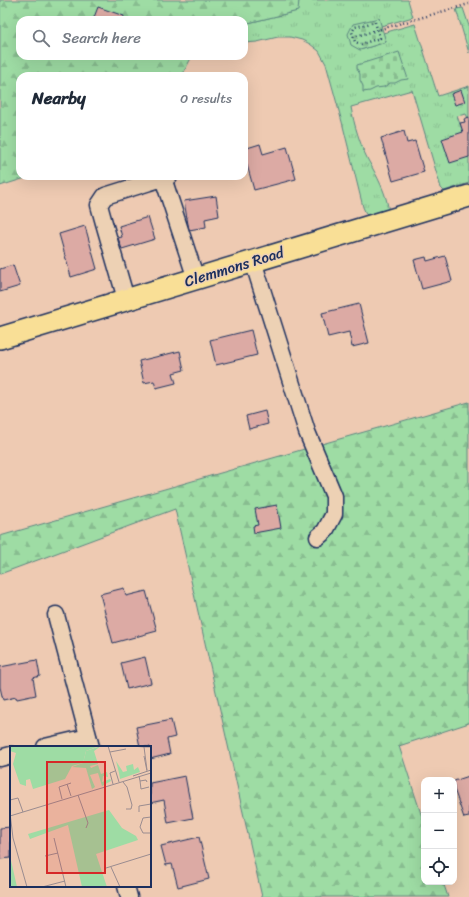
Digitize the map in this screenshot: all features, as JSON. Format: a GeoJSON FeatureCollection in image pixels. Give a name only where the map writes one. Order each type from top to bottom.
{"type":"FeatureCollection","features":[{"type":"Feature","properties":{"kind":"main road","name":"Clemmons Road"},"geometry":{"type":"LineString","coordinates":[[0,338],[469,196]]}},
{"type":"Feature","properties":{"kind":"street"},"geometry":{"type":"LineString","coordinates":[[126,299],[99,205],[105,196],[156,180]]}},
{"type":"Feature","properties":{"kind":"street"},"geometry":{"type":"LineString","coordinates":[[167,180],[196,279]]}},
{"type":"Feature","properties":{"kind":"street"},"geometry":{"type":"LineString","coordinates":[[253,261],[307,432],[334,496],[334,514],[326,531],[318,537]]}},
{"type":"Feature","properties":{"kind":"street"},"geometry":{"type":"LineString","coordinates":[[54,746],[90,742],[56,615]]}},
{"type":"Feature","properties":{"kind":"street"},"geometry":{"type":"LineString","coordinates":[[0,758],[10,755]]}},
{"type":"Feature","properties":{"kind":"street"},"geometry":{"type":"LineString","coordinates":[[126,887],[129,897]]}},
{"type":"Feature","properties":{"kind":"path"},"geometry":{"type":"LineString","coordinates":[[353,37],[469,4]]}},
{"type":"Feature","properties":{"kind":"path"},"geometry":{"type":"LineString","coordinates":[[375,22],[380,38],[361,44],[355,42],[353,37],[352,32],[355,27],[375,22]]}},
{"type":"Feature","properties":{"kind":"green space"},"geometry":{"type":"Polygon","coordinates":[[[0,0],[299,0],[298,11],[248,23],[248,16],[16,16],[16,60],[190,60],[184,72],[16,72],[16,180],[19,180],[0,186],[0,0]]]}},
{"type":"Feature","properties":{"kind":"green space"},"geometry":{"type":"Polygon","coordinates":[[[299,0],[408,0],[413,17],[381,26],[379,18],[360,50],[386,42],[383,33],[415,24],[438,96],[469,86],[469,117],[468,118],[466,114],[457,116],[463,132],[469,157],[469,183],[444,191],[441,188],[412,90],[351,107],[360,141],[384,192],[389,213],[369,217],[366,214],[326,64],[319,51],[302,40],[290,37],[278,37],[248,43],[248,23],[297,11],[299,0]]]}},
{"type":"Feature","properties":{"kind":"green space"},"geometry":{"type":"Polygon","coordinates":[[[463,8],[469,26],[469,53],[456,9],[463,8]]]}},
{"type":"Feature","properties":{"kind":"green space"},"geometry":{"type":"Polygon","coordinates":[[[379,18],[386,42],[360,50],[351,45],[348,34],[353,24],[379,18]]]}},
{"type":"Feature","properties":{"kind":"green space"},"geometry":{"type":"Polygon","coordinates":[[[399,52],[408,79],[363,92],[363,86],[360,80],[357,65],[399,52]]]}},
{"type":"Feature","properties":{"kind":"green space"},"geometry":{"type":"Polygon","coordinates":[[[469,402],[469,723],[399,746],[421,814],[421,885],[444,885],[448,897],[262,897],[175,509],[0,574],[0,536],[469,402]]]}},
{"type":"Feature","properties":{"kind":"building"},"geometry":{"type":"Polygon","coordinates":[[[98,7],[124,16],[95,16],[98,7]]]}},
{"type":"Feature","properties":{"kind":"building"},"geometry":{"type":"Polygon","coordinates":[[[461,90],[465,102],[455,105],[451,94],[461,90]]]}},
{"type":"Feature","properties":{"kind":"building"},"geometry":{"type":"Polygon","coordinates":[[[469,117],[469,157],[450,163],[442,139],[463,132],[460,123],[465,122],[464,119],[469,117]]]}},
{"type":"Feature","properties":{"kind":"building"},"geometry":{"type":"Polygon","coordinates":[[[404,131],[407,143],[415,141],[424,172],[393,181],[381,138],[404,131]]]}},
{"type":"Feature","properties":{"kind":"building"},"geometry":{"type":"Polygon","coordinates":[[[260,144],[263,154],[287,147],[296,179],[254,190],[248,168],[248,148],[260,144]]]}},
{"type":"Feature","properties":{"kind":"building"},"geometry":{"type":"Polygon","coordinates":[[[216,196],[219,216],[205,219],[206,227],[189,230],[184,201],[216,196]]]}},
{"type":"Feature","properties":{"kind":"building"},"geometry":{"type":"Polygon","coordinates":[[[148,217],[155,239],[122,249],[118,238],[122,237],[119,226],[148,217]]]}},
{"type":"Feature","properties":{"kind":"building"},"geometry":{"type":"Polygon","coordinates":[[[85,226],[97,269],[71,277],[59,234],[85,226]]]}},
{"type":"Feature","properties":{"kind":"building"},"geometry":{"type":"Polygon","coordinates":[[[445,256],[452,281],[422,289],[414,260],[426,257],[427,261],[445,256]]]}},
{"type":"Feature","properties":{"kind":"building"},"geometry":{"type":"Polygon","coordinates":[[[13,265],[20,286],[0,292],[0,269],[13,265]]]}},
{"type":"Feature","properties":{"kind":"building"},"geometry":{"type":"Polygon","coordinates":[[[359,304],[369,343],[352,347],[349,332],[328,337],[322,313],[359,304]]]}},
{"type":"Feature","properties":{"kind":"building"},"geometry":{"type":"Polygon","coordinates":[[[251,330],[257,355],[216,365],[210,340],[251,330]]]}},
{"type":"Feature","properties":{"kind":"building"},"geometry":{"type":"Polygon","coordinates":[[[180,351],[184,370],[173,373],[176,383],[156,388],[154,381],[144,383],[139,361],[180,351]]]}},
{"type":"Feature","properties":{"kind":"building"},"geometry":{"type":"Polygon","coordinates":[[[265,411],[268,424],[249,429],[246,416],[265,411]]]}},
{"type":"Feature","properties":{"kind":"building"},"geometry":{"type":"Polygon","coordinates":[[[277,505],[281,528],[254,533],[253,526],[258,525],[255,509],[277,505]]]}},
{"type":"Feature","properties":{"kind":"building"},"geometry":{"type":"Polygon","coordinates":[[[124,588],[126,596],[146,591],[157,631],[113,643],[100,594],[124,588]]]}},
{"type":"Feature","properties":{"kind":"building"},"geometry":{"type":"Polygon","coordinates":[[[145,657],[151,683],[127,689],[121,663],[145,657]]]}},
{"type":"Feature","properties":{"kind":"building"},"geometry":{"type":"Polygon","coordinates":[[[37,660],[40,676],[33,678],[36,695],[3,700],[0,687],[0,667],[37,660]]]}},
{"type":"Feature","properties":{"kind":"building"},"geometry":{"type":"Polygon","coordinates":[[[171,720],[175,737],[167,739],[170,754],[151,759],[151,746],[140,746],[136,727],[171,720]]]}},
{"type":"Feature","properties":{"kind":"building"},"geometry":{"type":"Polygon","coordinates":[[[185,776],[193,818],[168,823],[164,800],[151,803],[151,783],[185,776]]]}},
{"type":"Feature","properties":{"kind":"building"},"geometry":{"type":"Polygon","coordinates":[[[469,776],[469,817],[464,818],[457,798],[457,780],[469,776]]]}},
{"type":"Feature","properties":{"kind":"building"},"geometry":{"type":"Polygon","coordinates":[[[10,827],[10,858],[0,859],[0,828],[10,827]]]}},
{"type":"Feature","properties":{"kind":"building"},"geometry":{"type":"Polygon","coordinates":[[[199,837],[209,879],[178,887],[172,864],[166,865],[161,846],[199,837]]]}}]}
